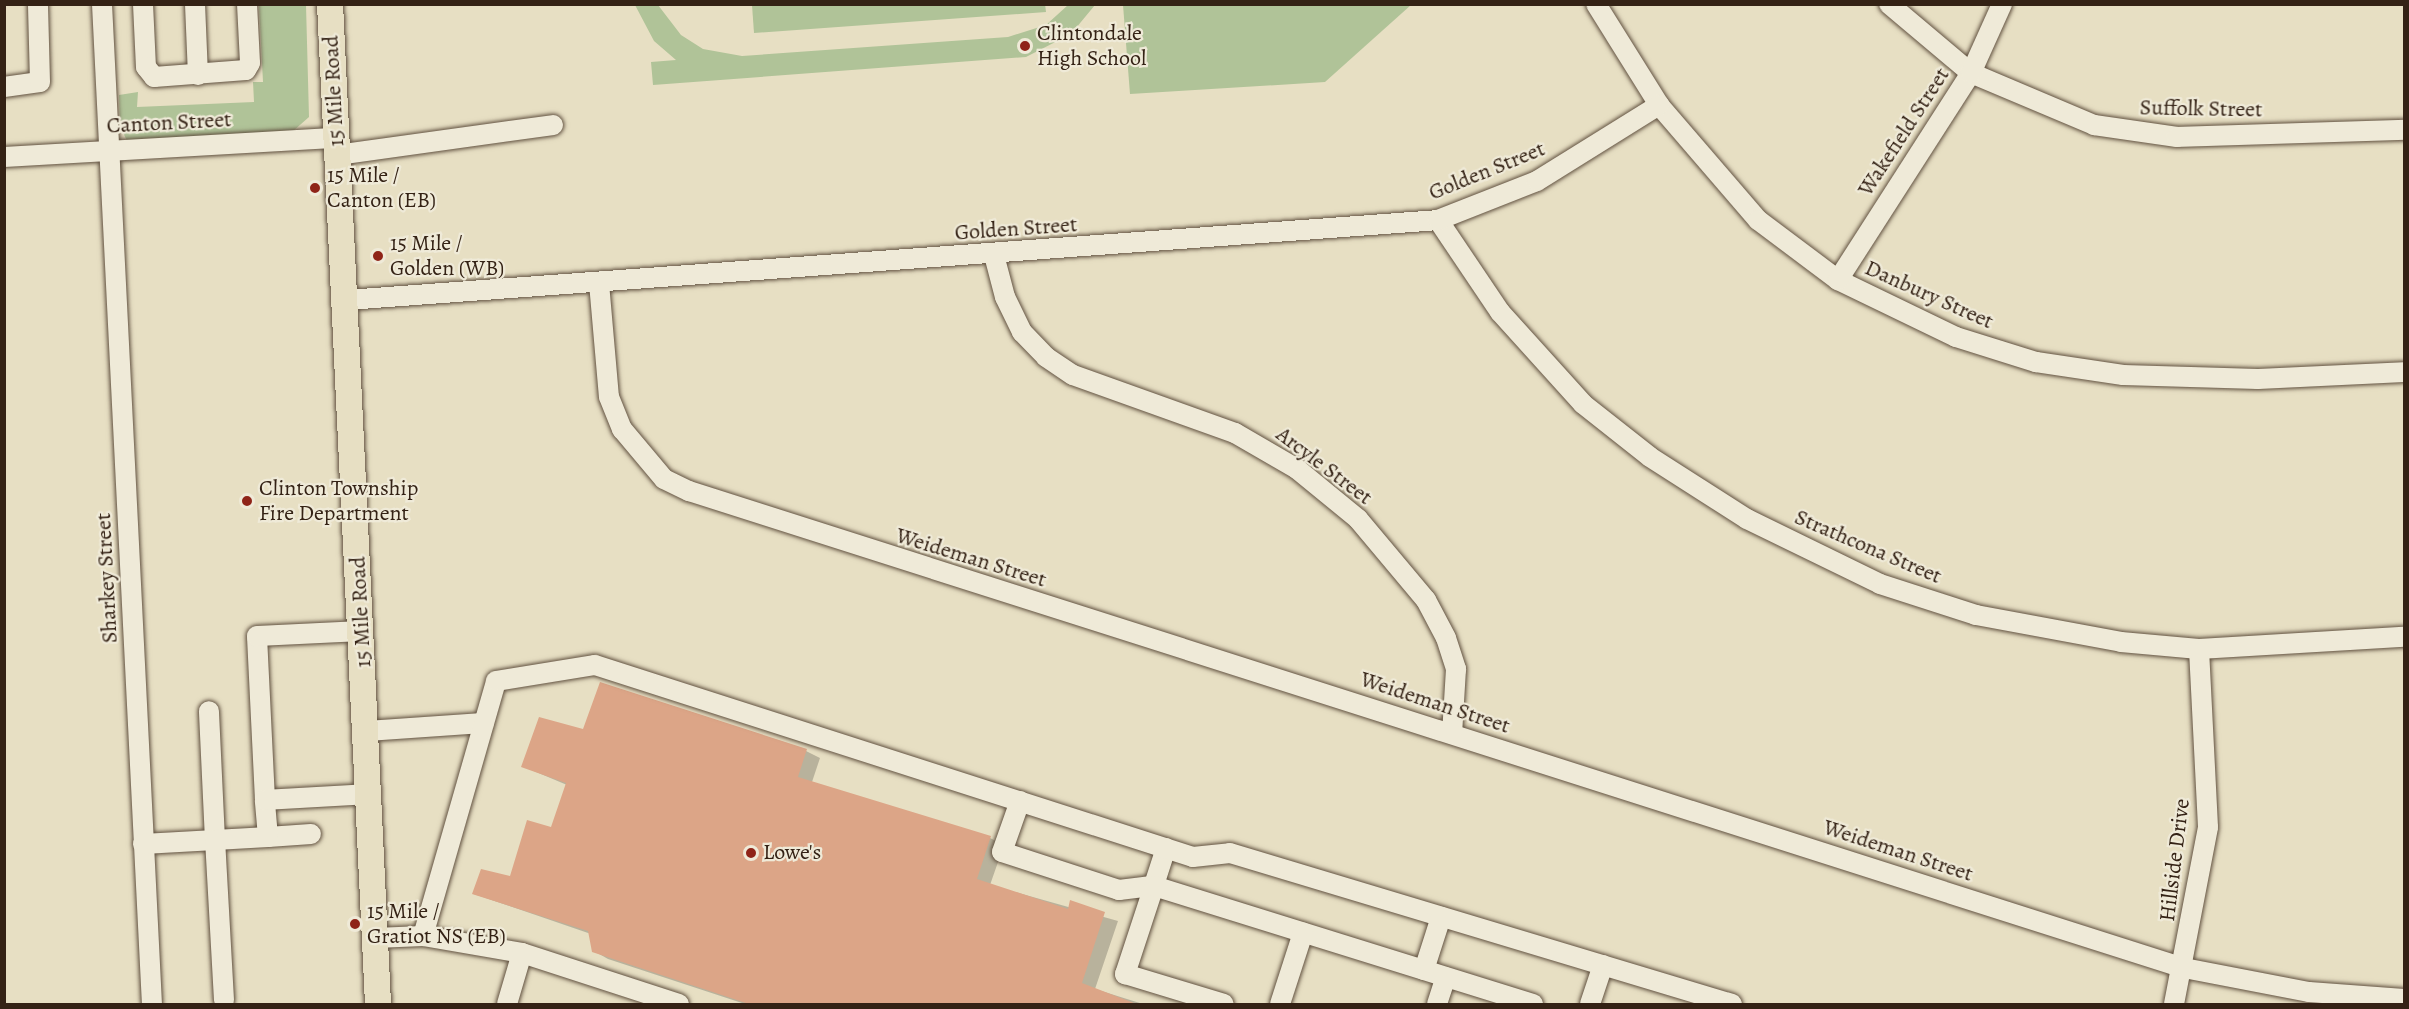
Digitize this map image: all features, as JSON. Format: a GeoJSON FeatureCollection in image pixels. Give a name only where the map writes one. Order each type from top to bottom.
{"type":"FeatureCollection","features":[{"type":"Feature","properties":{"kind":"main road","name":"15 Mile Road"},"geometry":{"type":"LineString","coordinates":[[330,4],[336,147],[347,300],[378,1005]]}},
{"type":"Feature","properties":{"kind":"street"},"geometry":{"type":"LineString","coordinates":[[4,87],[40,82],[38,4]]}},
{"type":"Feature","properties":{"kind":"street","name":"Sharkey Street"},"geometry":{"type":"LineString","coordinates":[[102,4],[111,149],[142,844],[152,1005]]}},
{"type":"Feature","properties":{"kind":"street"},"geometry":{"type":"LineString","coordinates":[[143,4],[150,74],[198,75],[240,73],[250,63],[247,4]]}},
{"type":"Feature","properties":{"kind":"street"},"geometry":{"type":"LineString","coordinates":[[195,4],[198,75]]}},
{"type":"Feature","properties":{"kind":"street","name":"Danbury Street"},"geometry":{"type":"LineString","coordinates":[[1596,4],[1659,105],[1758,220],[1838,280],[1956,337],[2073,369],[2258,379],[2404,372]]}},
{"type":"Feature","properties":{"kind":"street","name":"Suffolk Street"},"geometry":{"type":"LineString","coordinates":[[1889,4],[1971,73],[2063,115],[2132,132],[2177,137],[2404,130]]}},
{"type":"Feature","properties":{"kind":"street","name":"Wakefield Street"},"geometry":{"type":"LineString","coordinates":[[1838,280],[1971,73],[2002,4]]}},
{"type":"Feature","properties":{"kind":"street","name":"Golden Street"},"geometry":{"type":"LineString","coordinates":[[347,300],[994,255],[1438,220],[1537,181],[1659,105]]}},
{"type":"Feature","properties":{"kind":"street","name":"Canton Street"},"geometry":{"type":"LineString","coordinates":[[4,157],[111,149],[336,147],[553,125]]}},
{"type":"Feature","properties":{"kind":"street","name":"Strathcona Street"},"geometry":{"type":"LineString","coordinates":[[1438,220],[1500,312],[1583,404],[1650,457],[1747,519],[1880,584],[1976,615],[2121,642],[2199,649],[2404,637]]}},
{"type":"Feature","properties":{"kind":"street","name":"Arcyle Street"},"geometry":{"type":"LineString","coordinates":[[994,255],[1018,323],[1046,357],[1073,375],[1243,437],[1297,469],[1358,519],[1426,600],[1446,638],[1456,669],[1452,734]]}},
{"type":"Feature","properties":{"kind":"street","name":"Weideman Street"},"geometry":{"type":"LineString","coordinates":[[599,283],[609,397],[622,429],[664,479],[771,521],[1452,734],[2184,968],[2309,992],[2404,999]]}},
{"type":"Feature","properties":{"kind":"street"},"geometry":{"type":"LineString","coordinates":[[268,837],[257,636],[362,631]]}},
{"type":"Feature","properties":{"kind":"street","name":"Hillside Drive"},"geometry":{"type":"LineString","coordinates":[[2174,1005],[2184,968],[2208,826],[2199,649]]}},
{"type":"Feature","properties":{"kind":"street"},"geometry":{"type":"LineString","coordinates":[[423,936],[496,681],[595,665],[1193,857],[1230,853],[1732,1005]]}},
{"type":"Feature","properties":{"kind":"street"},"geometry":{"type":"LineString","coordinates":[[209,711],[224,1000]]}},
{"type":"Feature","properties":{"kind":"street"},"geometry":{"type":"LineString","coordinates":[[366,731],[484,723]]}},
{"type":"Feature","properties":{"kind":"street"},"geometry":{"type":"LineString","coordinates":[[266,800],[369,794]]}},
{"type":"Feature","properties":{"kind":"street"},"geometry":{"type":"LineString","coordinates":[[1020,801],[1002,852],[1119,890],[1154,886],[1533,1005]]}},
{"type":"Feature","properties":{"kind":"street"},"geometry":{"type":"LineString","coordinates":[[142,844],[311,834]]}},
{"type":"Feature","properties":{"kind":"street"},"geometry":{"type":"LineString","coordinates":[[1166,848],[1125,974],[1224,1005]]}},
{"type":"Feature","properties":{"kind":"street"},"geometry":{"type":"LineString","coordinates":[[1424,970],[1441,916]]}},
{"type":"Feature","properties":{"kind":"street"},"geometry":{"type":"LineString","coordinates":[[1280,1005],[1303,933]]}},
{"type":"Feature","properties":{"kind":"street"},"geometry":{"type":"LineString","coordinates":[[375,938],[423,936],[522,953],[680,1005]]}},
{"type":"Feature","properties":{"kind":"street"},"geometry":{"type":"LineString","coordinates":[[507,1005],[522,953]]}},
{"type":"Feature","properties":{"kind":"street"},"geometry":{"type":"LineString","coordinates":[[1590,1005],[1603,965]]}},
{"type":"Feature","properties":{"kind":"street"},"geometry":{"type":"LineString","coordinates":[[1437,1005],[1446,977]]}},
{"type":"Feature","properties":{"kind":"green space"},"geometry":{"type":"Polygon","coordinates":[[[1045,4],[1046,12],[754,33],[752,5],[1045,4]]]}},
{"type":"Feature","properties":{"kind":"green space"},"geometry":{"type":"Polygon","coordinates":[[[1123,4],[1411,5],[1325,82],[1130,94],[1123,4]]]}},
{"type":"Feature","properties":{"kind":"green space"},"geometry":{"type":"Polygon","coordinates":[[[259,5],[306,5],[309,117],[292,132],[127,141],[120,126],[119,95],[138,92],[137,107],[254,102],[253,82],[263,82],[259,5]]]}},
{"type":"Feature","properties":{"kind":"green space"},"geometry":{"type":"Polygon","coordinates":[[[635,5],[658,5],[681,35],[703,49],[742,56],[1008,37],[1046,25],[1068,5],[1095,5],[1071,34],[1026,57],[653,85],[651,62],[676,60],[654,41],[635,5]]]}},
{"type":"Feature","properties":{"kind":"building","name":"Lowe's"},"geometry":{"type":"Polygon","coordinates":[[[600,682],[807,749],[798,777],[991,836],[977,879],[1068,909],[1070,900],[1105,912],[1082,983],[1139,1005],[752,1005],[592,952],[588,931],[472,894],[481,869],[510,876],[527,820],[551,827],[566,783],[521,767],[539,717],[583,729],[600,682]]]}},
{"type":"Feature","properties":{"kind":"place","name":"Clintondale High School"},"geometry":{"type":"Point","coordinates":[1025,46]}},
{"type":"Feature","properties":{"kind":"place","name":"15 Mile / Canton (EB)"},"geometry":{"type":"Point","coordinates":[315,188]}},
{"type":"Feature","properties":{"kind":"place","name":"15 Mile / Golden (WB)"},"geometry":{"type":"Point","coordinates":[378,256]}},
{"type":"Feature","properties":{"kind":"place","name":"Clinton Township Fire Department"},"geometry":{"type":"Point","coordinates":[247,501]}},
{"type":"Feature","properties":{"kind":"place","name":"Lowe's"},"geometry":{"type":"Point","coordinates":[751,853]}},
{"type":"Feature","properties":{"kind":"place","name":"15 Mile / Gratiot NS (EB)"},"geometry":{"type":"Point","coordinates":[355,924]}}]}
